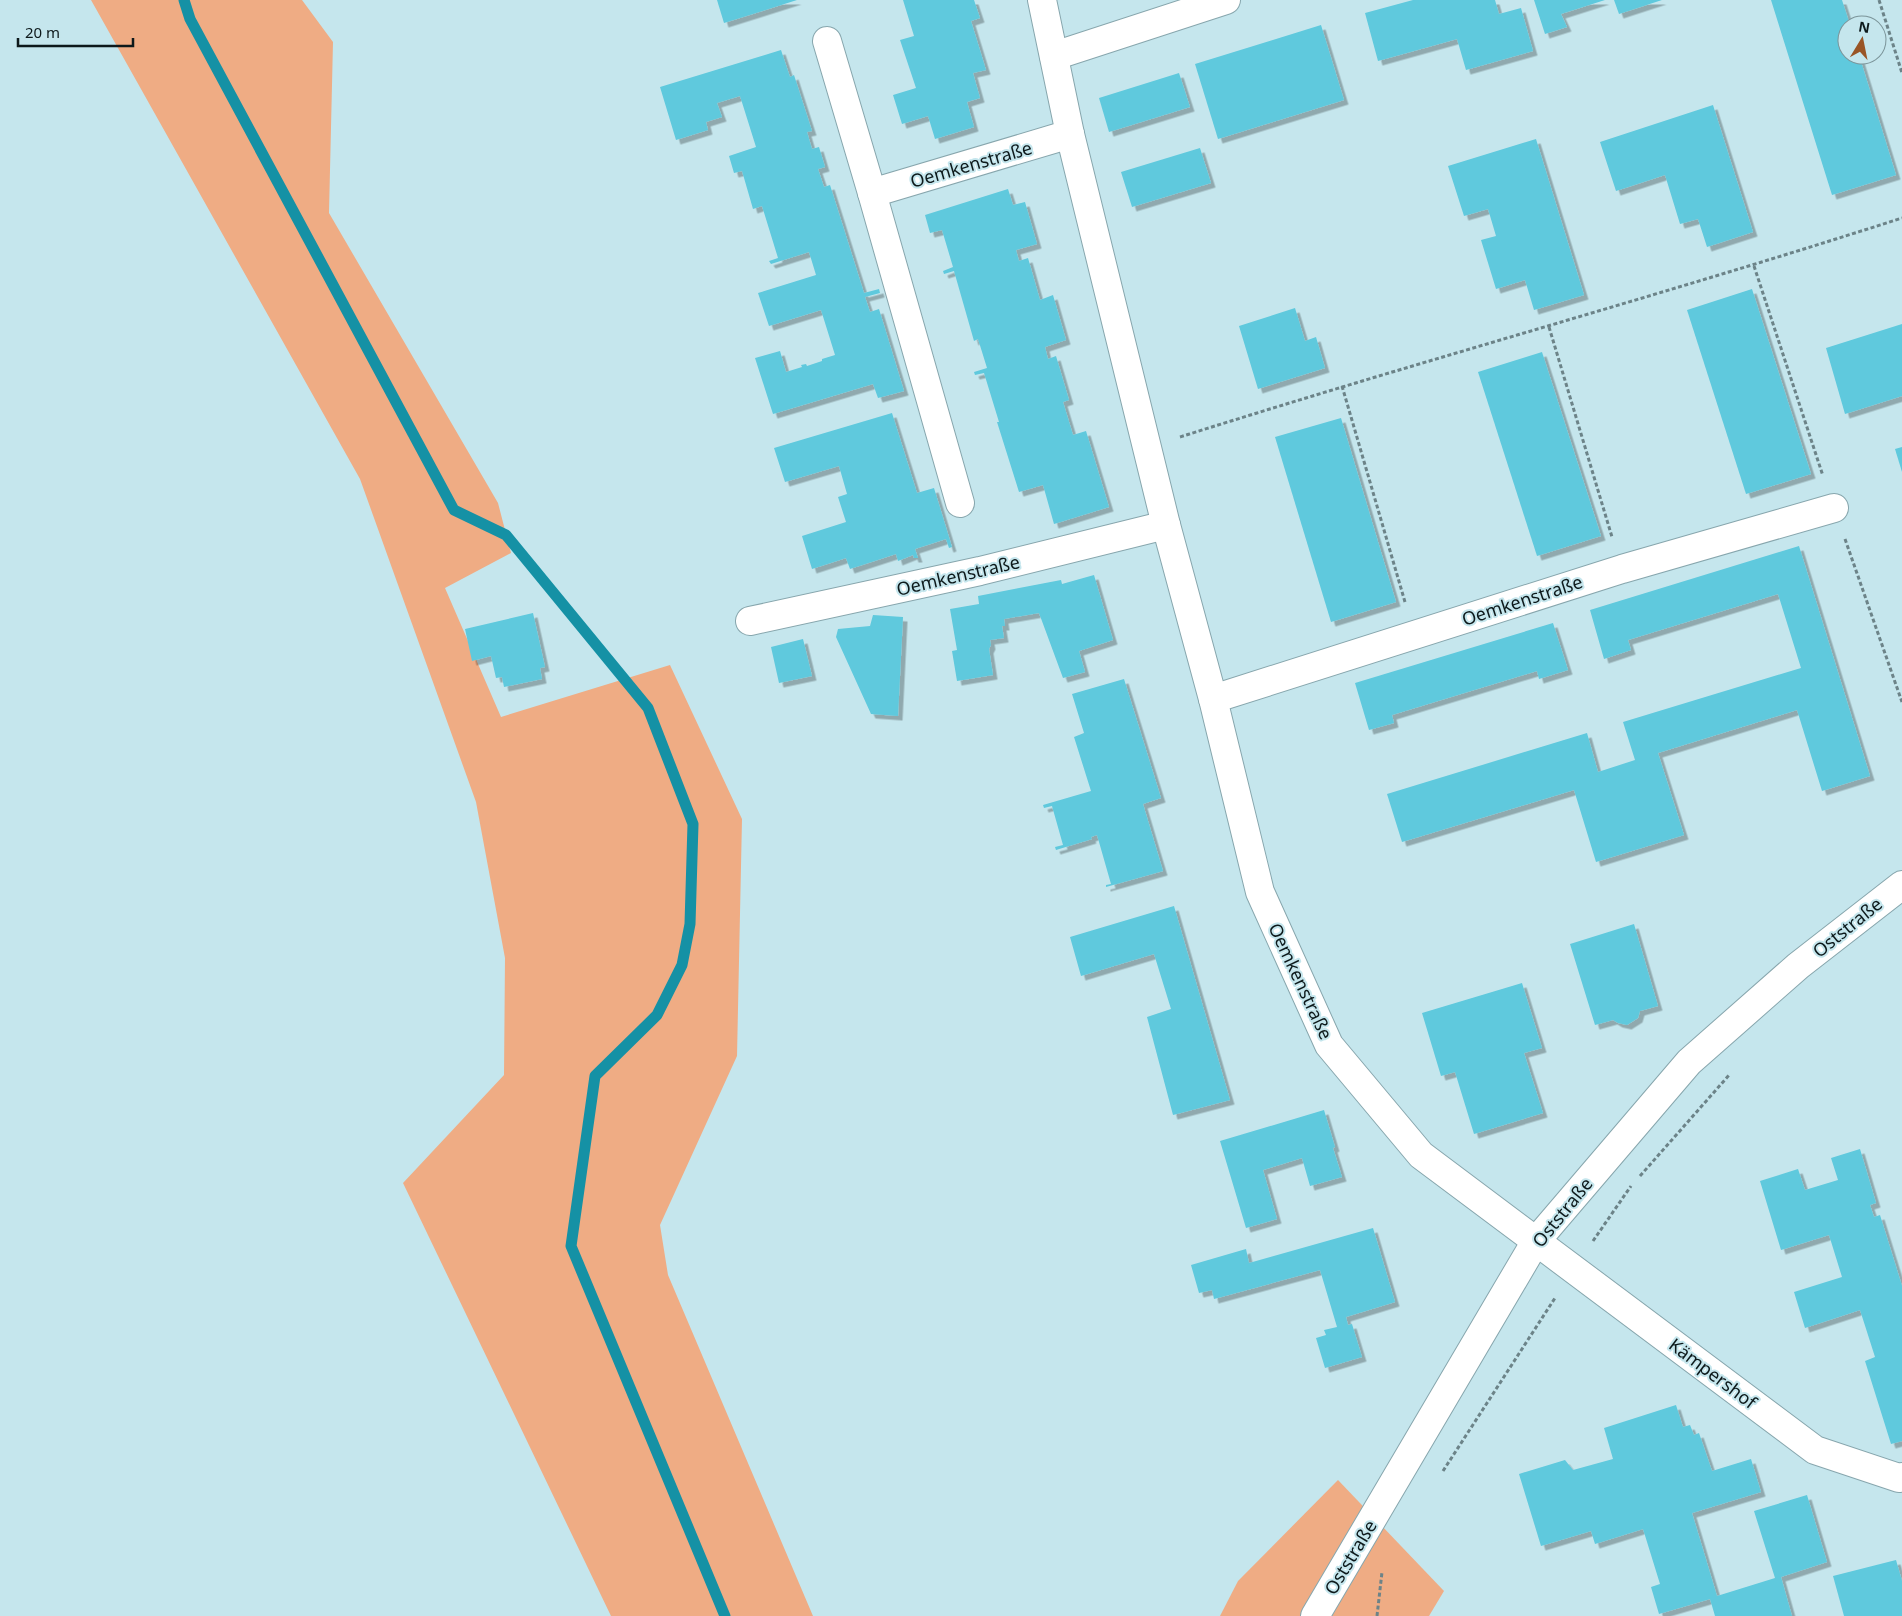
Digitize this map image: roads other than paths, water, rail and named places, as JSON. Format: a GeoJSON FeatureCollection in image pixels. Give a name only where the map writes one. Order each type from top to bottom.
{"type":"FeatureCollection","features":[{"type":"Feature","properties":{"kind":"street","name":"Oemkenstraße"},"geometry":{"type":"LineString","coordinates":[[1042,0],[1070,134],[1166,525],[1213,699],[1260,892],[1329,1045],[1421,1155],[1536,1242]]}},
{"type":"Feature","properties":{"kind":"street"},"geometry":{"type":"LineString","coordinates":[[1054,56],[1226,0]]}},
{"type":"Feature","properties":{"kind":"street"},"geometry":{"type":"LineString","coordinates":[[827,41],[960,503]]}},
{"type":"Feature","properties":{"kind":"street","name":"Oemkenstraße"},"geometry":{"type":"LineString","coordinates":[[872,193],[1070,134]]}},
{"type":"Feature","properties":{"kind":"street","name":"Oemkenstraße"},"geometry":{"type":"LineString","coordinates":[[1213,699],[1622,569],[1834,508]]}},
{"type":"Feature","properties":{"kind":"street","name":"Oemkenstraße"},"geometry":{"type":"LineString","coordinates":[[750,621],[980,571],[1166,525]]}},
{"type":"Feature","properties":{"kind":"street","name":"Oststraße"},"geometry":{"type":"LineString","coordinates":[[1315,1616],[1536,1242],[1689,1062],[1798,966],[1902,885]]}},
{"type":"Feature","properties":{"kind":"street","name":"Kämpershof"},"geometry":{"type":"LineString","coordinates":[[1536,1242],[1574,1268],[1815,1450],[1899,1478],[1902,1477]]}},
{"type":"Feature","properties":{"kind":"waterway"},"geometry":{"type":"LineString","coordinates":[[184,0],[190,19],[454,510],[506,535],[648,708],[693,824],[690,924],[682,965],[657,1015],[595,1076],[571,1246],[725,1616]]}}]}
